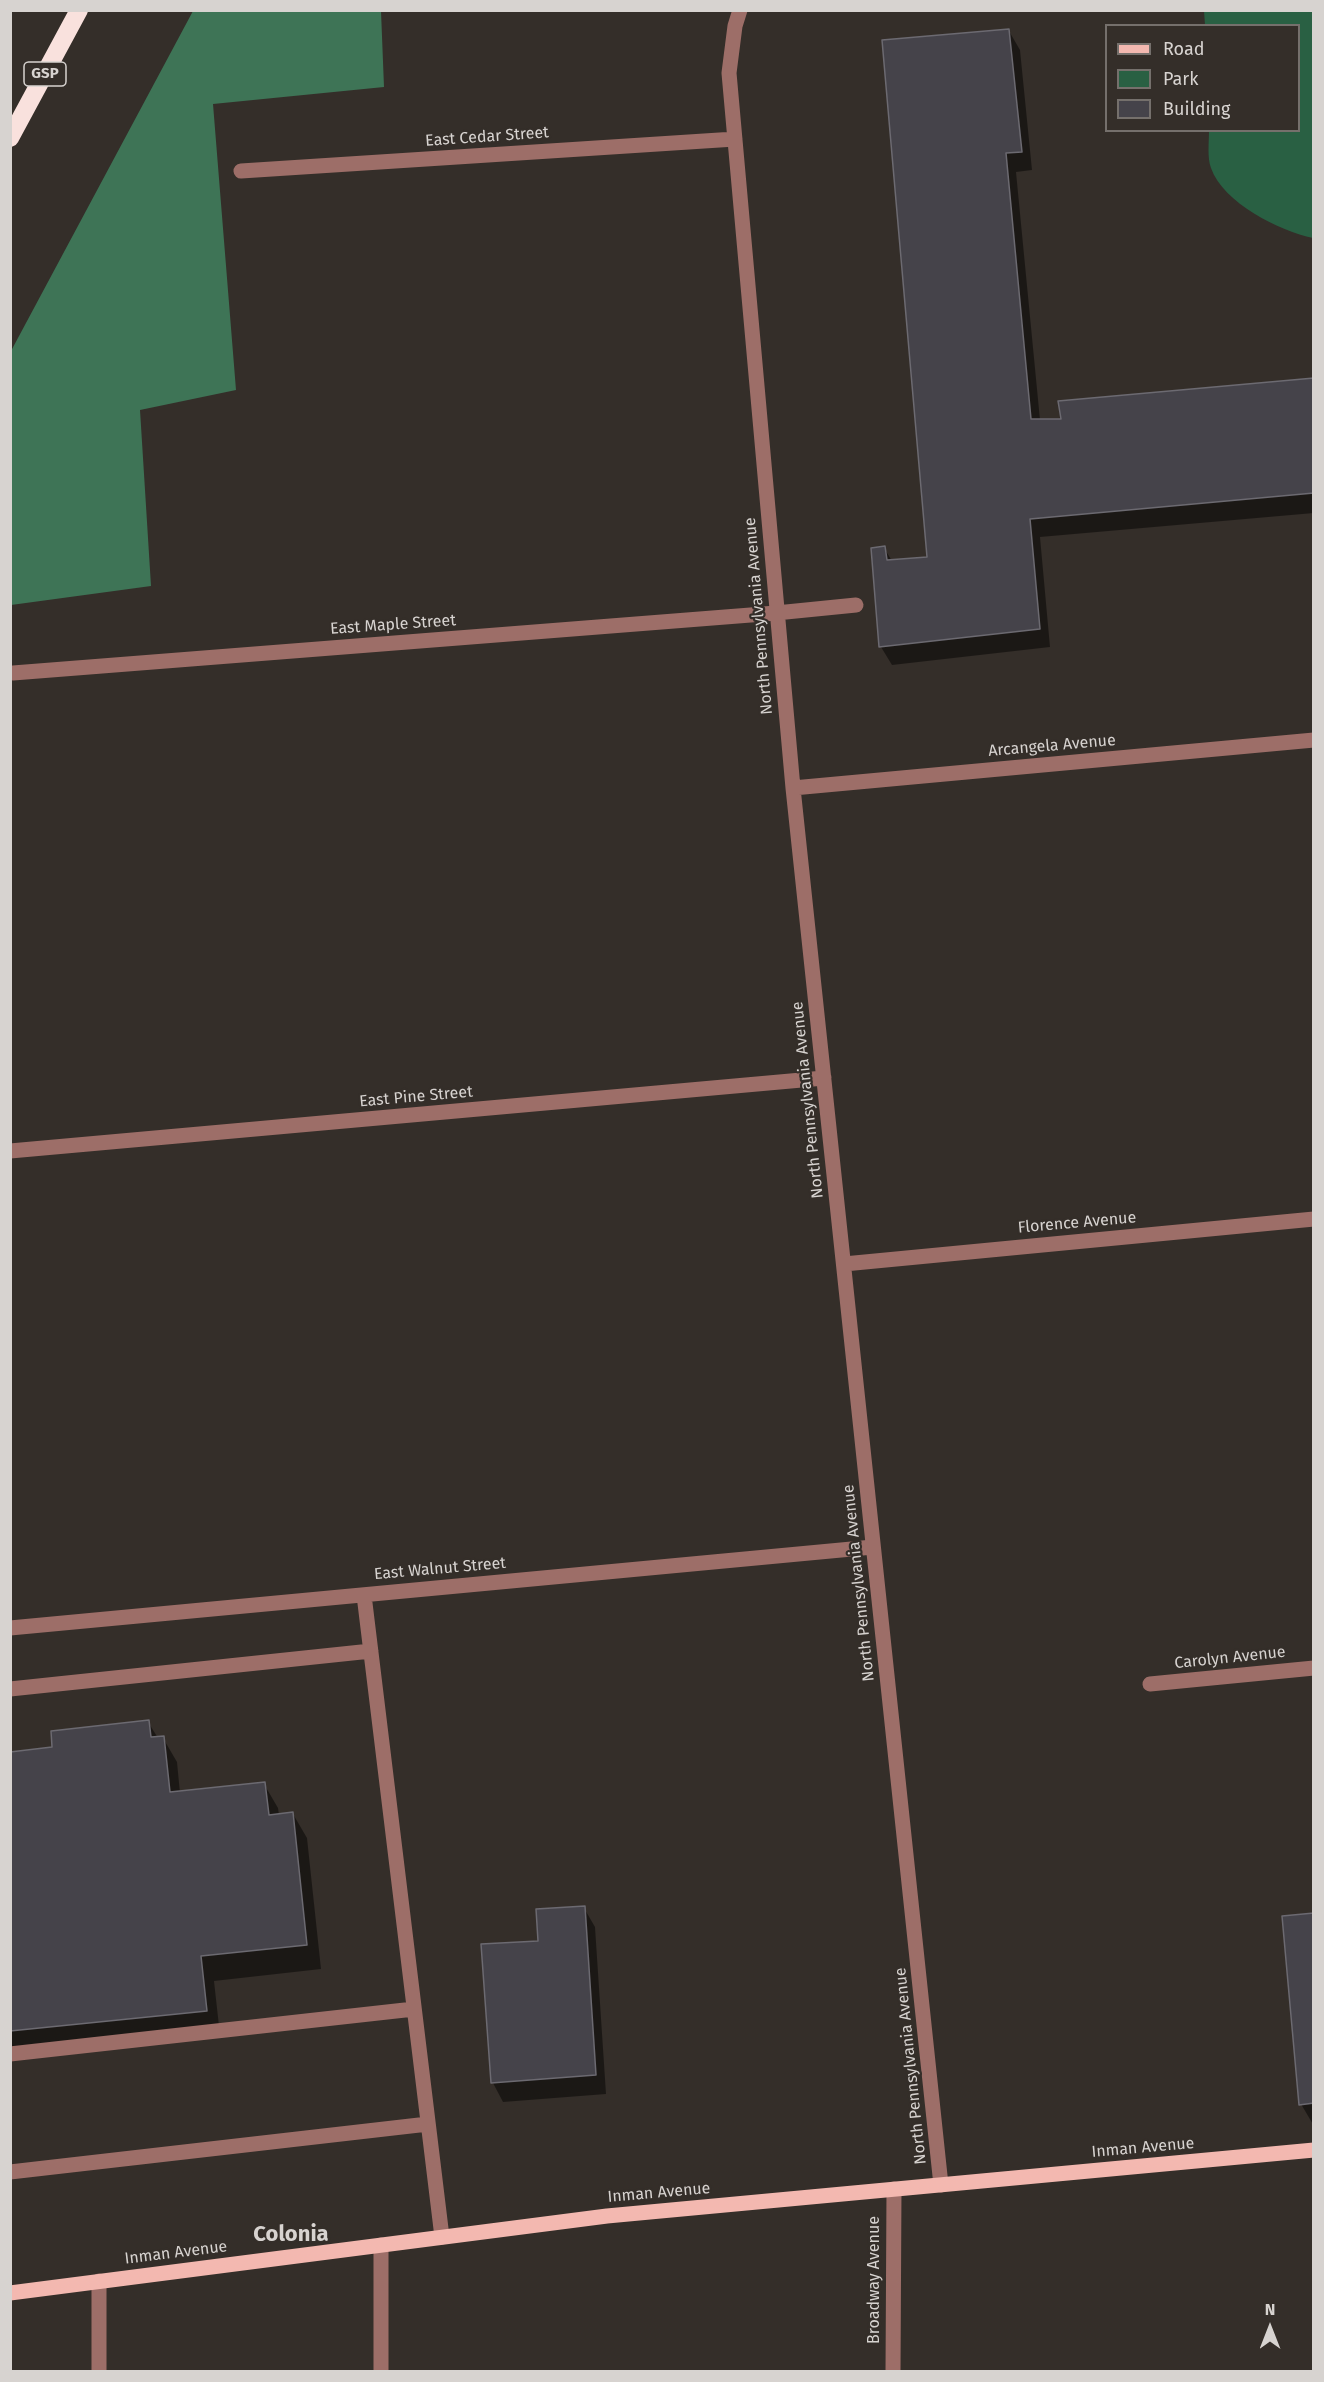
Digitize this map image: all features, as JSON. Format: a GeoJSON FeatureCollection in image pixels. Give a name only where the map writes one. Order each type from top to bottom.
{"type":"FeatureCollection","features":[{"type":"Feature","properties":{"kind":"highway","name":"GSP"},"geometry":{"type":"LineString","coordinates":[[10,138],[79,10]]}},
{"type":"Feature","properties":{"kind":"main road","name":"Inman Avenue"},"geometry":{"type":"LineString","coordinates":[[10,2293],[607,2216],[1314,2150]]}},
{"type":"Feature","properties":{"kind":"street","name":"North Pennsylvania Avenue"},"geometry":{"type":"LineString","coordinates":[[740,10],[735,26],[729,73],[776,614],[941,2185]]}},
{"type":"Feature","properties":{"kind":"street","name":"East Cedar Street"},"geometry":{"type":"LineString","coordinates":[[241,171],[735,139]]}},
{"type":"Feature","properties":{"kind":"street","name":"East Maple Street"},"geometry":{"type":"LineString","coordinates":[[13,673],[776,614],[856,605]]}},
{"type":"Feature","properties":{"kind":"street","name":"Arcangela Avenue"},"geometry":{"type":"LineString","coordinates":[[793,788],[1314,740]]}},
{"type":"Feature","properties":{"kind":"street","name":"East Pine Street"},"geometry":{"type":"LineString","coordinates":[[10,1151],[824,1078]]}},
{"type":"Feature","properties":{"kind":"street","name":"Florence Avenue"},"geometry":{"type":"LineString","coordinates":[[844,1264],[1314,1219]]}},
{"type":"Feature","properties":{"kind":"street","name":"East Walnut Street"},"geometry":{"type":"LineString","coordinates":[[10,1628],[873,1547]]}},
{"type":"Feature","properties":{"kind":"street"},"geometry":{"type":"LineString","coordinates":[[364,1595],[442,2237]]}},
{"type":"Feature","properties":{"kind":"street"},"geometry":{"type":"LineString","coordinates":[[10,1689],[371,1651]]}},
{"type":"Feature","properties":{"kind":"street","name":"Carolyn Avenue"},"geometry":{"type":"LineString","coordinates":[[1150,1684],[1314,1668]]}},
{"type":"Feature","properties":{"kind":"street"},"geometry":{"type":"LineString","coordinates":[[10,2054],[414,2009]]}},
{"type":"Feature","properties":{"kind":"street"},"geometry":{"type":"LineString","coordinates":[[10,2172],[428,2124]]}},
{"type":"Feature","properties":{"kind":"street","name":"Broadway Avenue"},"geometry":{"type":"LineString","coordinates":[[893,2372],[894,2189]]}},
{"type":"Feature","properties":{"kind":"street"},"geometry":{"type":"LineString","coordinates":[[381,2245],[381,2372]]}},
{"type":"Feature","properties":{"kind":"street"},"geometry":{"type":"LineString","coordinates":[[99,2281],[99,2372]]}},
{"type":"Feature","properties":{"kind":"green space"},"geometry":{"type":"Polygon","coordinates":[[[193,11],[381,11],[384,87],[213,104],[236,390],[140,410],[151,586],[11,605],[11,351],[193,11]]]}},
{"type":"Feature","properties":{"kind":"green space"},"geometry":{"type":"Polygon","coordinates":[[[1204,11],[1313,11],[1313,238],[1269,222],[1240,204],[1217,181],[1211,168],[1209,155],[1209,132],[1300,132],[1300,24],[1205,24],[1204,11]]]}},
{"type":"Feature","properties":{"kind":"building"},"geometry":{"type":"Polygon","coordinates":[[[1009,29],[1022,152],[1006,153],[1031,419],[1061,419],[1058,401],[1314,378],[1314,493],[1030,519],[1040,629],[879,647],[871,548],[885,546],[887,560],[927,557],[882,40],[1009,29]]]}},
{"type":"Feature","properties":{"kind":"building"},"geometry":{"type":"Polygon","coordinates":[[[149,1720],[151,1737],[164,1736],[170,1792],[265,1782],[269,1815],[293,1812],[307,1945],[201,1956],[207,2011],[10,2031],[10,1752],[52,1747],[51,1731],[149,1720]]]}},
{"type":"Feature","properties":{"kind":"building"},"geometry":{"type":"Polygon","coordinates":[[[585,1906],[596,2075],[491,2083],[481,1944],[538,1941],[536,1909],[585,1906]]]}},
{"type":"Feature","properties":{"kind":"building"},"geometry":{"type":"Polygon","coordinates":[[[1314,1913],[1314,2103],[1299,2105],[1282,1916],[1314,1913]]]}},
{"type":"Feature","properties":{"kind":"district","name":"Colonia"},"geometry":{"type":"Point","coordinates":[291,2235]}}]}
